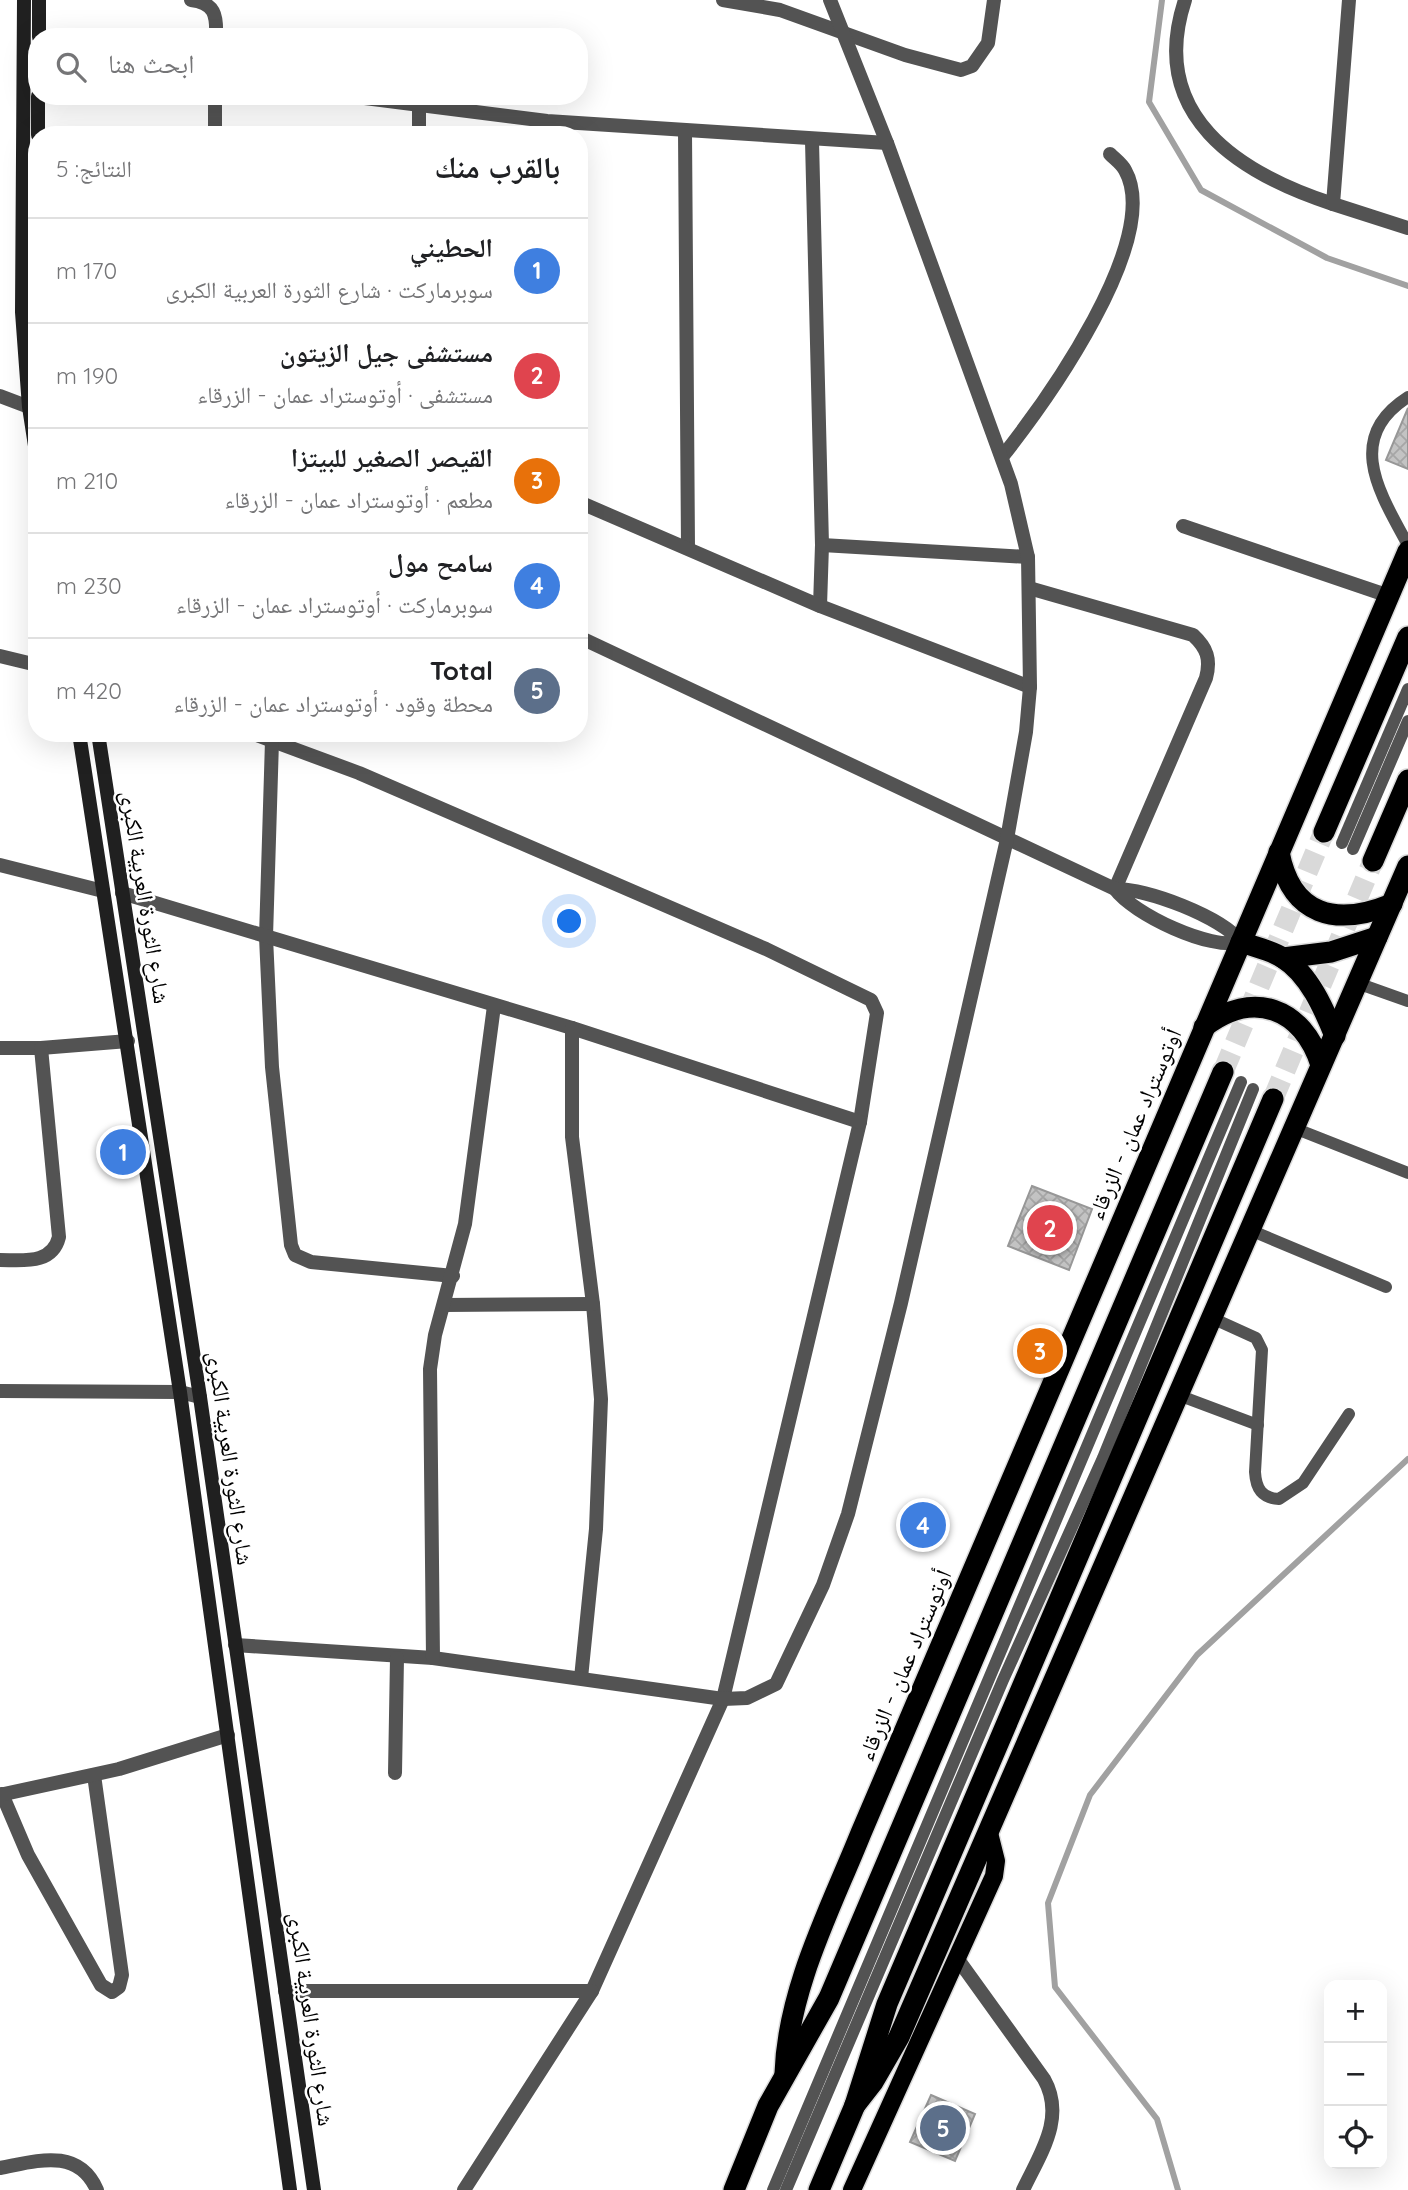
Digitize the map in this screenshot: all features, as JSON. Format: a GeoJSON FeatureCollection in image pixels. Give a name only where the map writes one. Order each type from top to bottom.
{"type":"FeatureCollection","features":[{"type":"Feature","properties":{"kind":"highway","name":"أوتوستراد عمان - الزرقاء"},"geometry":{"type":"LineString","coordinates":[[785,2073],[786,2047],[794,2004],[851,1858],[1408,551]]}},
{"type":"Feature","properties":{"kind":"highway"},"geometry":{"type":"LineString","coordinates":[[1324,832],[1408,637]]}},
{"type":"Feature","properties":{"kind":"highway"},"geometry":{"type":"LineString","coordinates":[[1373,861],[1408,780]]}},
{"type":"Feature","properties":{"kind":"highway"},"geometry":{"type":"LineString","coordinates":[[1279,852],[1288,883],[1310,907],[1331,915],[1352,917],[1392,904]]}},
{"type":"Feature","properties":{"kind":"highway"},"geometry":{"type":"LineString","coordinates":[[855,2105],[873,2082],[899,2037],[1408,866]]}},
{"type":"Feature","properties":{"kind":"highway"},"geometry":{"type":"LineString","coordinates":[[1283,958],[1331,952],[1377,937]]}},
{"type":"Feature","properties":{"kind":"highway"},"geometry":{"type":"LineString","coordinates":[[1241,942],[1283,958],[1314,993],[1335,1036]]}},
{"type":"Feature","properties":{"kind":"highway"},"geometry":{"type":"LineString","coordinates":[[1203,1028],[1220,1015],[1241,1007],[1273,1010],[1301,1027],[1314,1044],[1321,1065]]}},
{"type":"Feature","properties":{"kind":"highway","name":"أوتوستراد عمان - الزرقاء"},"geometry":{"type":"LineString","coordinates":[[734,2190],[785,2073],[809,2037],[829,1998],[1232,1077]]}},
{"type":"Feature","properties":{"kind":"highway"},"geometry":{"type":"LineString","coordinates":[[819,2190],[855,2105],[887,2004],[1273,1099]]}},
{"type":"Feature","properties":{"kind":"main road"},"geometry":{"type":"LineString","coordinates":[[24,0],[21,261],[28,389]]}},
{"type":"Feature","properties":{"kind":"main road"},"geometry":{"type":"LineString","coordinates":[[39,28],[40,0]]}},
{"type":"Feature","properties":{"kind":"main road"},"geometry":{"type":"LineString","coordinates":[[38,105],[38,126]]}},
{"type":"Feature","properties":{"kind":"main road","name":"شارع الثورة العربية الكبرى"},"geometry":{"type":"LineString","coordinates":[[80,742],[180,1392],[290,2190]]}},
{"type":"Feature","properties":{"kind":"main road","name":"شارع الثورة العربية الكبرى"},"geometry":{"type":"LineString","coordinates":[[99,742],[200,1397],[314,2190]]}},
{"type":"Feature","properties":{"kind":"main road"},"geometry":{"type":"LineString","coordinates":[[852,2190],[994,1876],[996,1861],[989,1833]]}},
{"type":"Feature","properties":{"kind":"street"},"geometry":{"type":"LineString","coordinates":[[191,0],[209,5],[214,10],[215,28]]}},
{"type":"Feature","properties":{"kind":"street"},"geometry":{"type":"LineString","coordinates":[[723,0],[780,10],[905,55],[961,70],[972,66],[988,43],[994,0]]}},
{"type":"Feature","properties":{"kind":"street"},"geometry":{"type":"LineString","coordinates":[[235,1645],[397,1658],[433,1658],[723,1699],[747,1698],[776,1684],[823,1585],[848,1514],[901,1303],[1007,839],[1026,732],[1030,687],[1028,557],[1002,457],[887,143],[830,0]]}},
{"type":"Feature","properties":{"kind":"street"},"geometry":{"type":"LineString","coordinates":[[1185,0],[1176,36],[1180,79],[1186,101],[1208,132],[1242,163],[1285,188],[1408,228]]}},
{"type":"Feature","properties":{"kind":"street"},"geometry":{"type":"LineString","coordinates":[[1333,204],[1349,0]]}},
{"type":"Feature","properties":{"kind":"street"},"geometry":{"type":"LineString","coordinates":[[215,105],[215,126]]}},
{"type":"Feature","properties":{"kind":"street"},"geometry":{"type":"LineString","coordinates":[[419,105],[419,126]]}},
{"type":"Feature","properties":{"kind":"street"},"geometry":{"type":"LineString","coordinates":[[424,105],[536,126]]}},
{"type":"Feature","properties":{"kind":"street"},"geometry":{"type":"LineString","coordinates":[[588,129],[887,143]]}},
{"type":"Feature","properties":{"kind":"street"},"geometry":{"type":"LineString","coordinates":[[685,132],[688,548]]}},
{"type":"Feature","properties":{"kind":"street"},"geometry":{"type":"LineString","coordinates":[[812,141],[822,545],[820,606]]}},
{"type":"Feature","properties":{"kind":"street"},"geometry":{"type":"LineString","coordinates":[[1002,457],[1066,368],[1120,268],[1129,233],[1131,198],[1125,170],[1110,154]]}},
{"type":"Feature","properties":{"kind":"street"},"geometry":{"type":"LineString","coordinates":[[0,396],[28,407]]}},
{"type":"Feature","properties":{"kind":"street"},"geometry":{"type":"LineString","coordinates":[[588,506],[820,606],[1030,687]]}},
{"type":"Feature","properties":{"kind":"street"},"geometry":{"type":"LineString","coordinates":[[1183,526],[1389,596]]}},
{"type":"Feature","properties":{"kind":"street"},"geometry":{"type":"LineString","coordinates":[[822,545],[1028,557]]}},
{"type":"Feature","properties":{"kind":"street"},"geometry":{"type":"LineString","coordinates":[[1029,588],[1181,630],[1193,635],[1208,653],[1206,678],[1115,889]]}},
{"type":"Feature","properties":{"kind":"street"},"geometry":{"type":"LineString","coordinates":[[588,641],[1115,889],[1143,892],[1214,920],[1229,929],[1241,942]]}},
{"type":"Feature","properties":{"kind":"street"},"geometry":{"type":"LineString","coordinates":[[0,656],[28,663]]}},
{"type":"Feature","properties":{"kind":"street"},"geometry":{"type":"LineString","coordinates":[[272,742],[266,937],[274,1080],[286,1208],[295,1255],[311,1262],[453,1276]]}},
{"type":"Feature","properties":{"kind":"street"},"geometry":{"type":"LineString","coordinates":[[275,742],[359,772],[766,949],[872,1000],[878,1021],[860,1122],[723,1699],[592,1991],[464,2190]]}},
{"type":"Feature","properties":{"kind":"street"},"geometry":{"type":"LineString","coordinates":[[0,865],[103,891]]}},
{"type":"Feature","properties":{"kind":"street"},"geometry":{"type":"LineString","coordinates":[[1115,889],[1134,908],[1206,940],[1223,945],[1241,942]]}},
{"type":"Feature","properties":{"kind":"street"},"geometry":{"type":"LineString","coordinates":[[122,893],[572,1028],[860,1122]]}},
{"type":"Feature","properties":{"kind":"street"},"geometry":{"type":"LineString","coordinates":[[433,1658],[428,1399],[432,1352],[453,1276],[476,1156],[495,1006]]}},
{"type":"Feature","properties":{"kind":"street"},"geometry":{"type":"LineString","coordinates":[[572,1028],[572,1137],[593,1304],[601,1399],[596,1530],[581,1678]]}},
{"type":"Feature","properties":{"kind":"street"},"geometry":{"type":"LineString","coordinates":[[0,1048],[41,1048],[128,1041]]}},
{"type":"Feature","properties":{"kind":"street"},"geometry":{"type":"LineString","coordinates":[[0,1260],[32,1260],[44,1257],[57,1246],[59,1237],[41,1048]]}},
{"type":"Feature","properties":{"kind":"street"},"geometry":{"type":"LineString","coordinates":[[444,1304],[593,1304]]}},
{"type":"Feature","properties":{"kind":"street"},"geometry":{"type":"LineString","coordinates":[[0,1391],[180,1392],[200,1397]]}},
{"type":"Feature","properties":{"kind":"street"},"geometry":{"type":"LineString","coordinates":[[396,1773],[397,1658]]}},
{"type":"Feature","properties":{"kind":"street"},"geometry":{"type":"LineString","coordinates":[[94,1775],[122,1975],[119,1987],[112,1992],[101,1985],[38,1874],[1,1795],[94,1775],[228,1735]]}},
{"type":"Feature","properties":{"kind":"street"},"geometry":{"type":"LineString","coordinates":[[957,1958],[1044,2079],[1054,2102],[1052,2125],[1023,2190]]}},
{"type":"Feature","properties":{"kind":"street"},"geometry":{"type":"LineString","coordinates":[[285,1991],[592,1991]]}},
{"type":"Feature","properties":{"kind":"street"},"geometry":{"type":"LineString","coordinates":[[0,2168],[44,2160],[70,2161],[92,2179],[97,2190]]}},
{"type":"Feature","properties":{"kind":"lane"},"geometry":{"type":"LineString","coordinates":[[1408,397],[1382,422],[1371,454],[1377,487],[1408,545]]}},
{"type":"Feature","properties":{"kind":"lane"},"geometry":{"type":"LineString","coordinates":[[1408,689],[1348,846],[1408,721]]}},
{"type":"Feature","properties":{"kind":"lane"},"geometry":{"type":"LineString","coordinates":[[1357,983],[1408,1001]]}},
{"type":"Feature","properties":{"kind":"lane"},"geometry":{"type":"LineString","coordinates":[[773,2190],[1232,1077]]}},
{"type":"Feature","properties":{"kind":"lane"},"geometry":{"type":"LineString","coordinates":[[786,2190],[1003,1680],[1103,1458],[1253,1088]]}},
{"type":"Feature","properties":{"kind":"lane"},"geometry":{"type":"LineString","coordinates":[[1294,1128],[1408,1173]]}},
{"type":"Feature","properties":{"kind":"lane"},"geometry":{"type":"LineString","coordinates":[[1250,1230],[1386,1287]]}},
{"type":"Feature","properties":{"kind":"lane"},"geometry":{"type":"LineString","coordinates":[[1212,1318],[1250,1334],[1260,1344],[1255,1481],[1264,1495],[1279,1499],[1303,1483],[1349,1413]]}},
{"type":"Feature","properties":{"kind":"lane"},"geometry":{"type":"LineString","coordinates":[[1178,1395],[1258,1425]]}},
{"type":"Feature","properties":{"kind":"building"},"geometry":{"type":"Polygon","coordinates":[[[1408,408],[1408,469],[1386,460],[1408,408]]]}},
{"type":"Feature","properties":{"kind":"building"},"geometry":{"type":"Polygon","coordinates":[[[1032,1186],[1092,1209],[1069,1270],[1008,1246],[1032,1186]]]}},
{"type":"Feature","properties":{"kind":"building"},"geometry":{"type":"Polygon","coordinates":[[[931,2095],[975,2114],[955,2161],[910,2142],[931,2095]]]}},
{"type":"Feature","properties":{"kind":"waterway"},"geometry":{"type":"LineString","coordinates":[[1162,0],[1149,102],[1201,190],[1327,258],[1408,286]]}},
{"type":"Feature","properties":{"kind":"waterway"},"geometry":{"type":"LineString","coordinates":[[1178,2190],[1157,2119],[1055,1987],[1048,1903],[1090,1795],[1197,1655],[1408,1459]]}},
{"type":"Feature","properties":{"kind":"tunnel"},"geometry":{"type":"LineString","coordinates":[[1223,1072],[1324,832]]}},
{"type":"Feature","properties":{"kind":"tunnel"},"geometry":{"type":"LineString","coordinates":[[1273,1099],[1373,861]]}},
{"type":"Feature","properties":{"kind":"place","name":"الحطيني"},"geometry":{"type":"Point","coordinates":[123,1152]}},
{"type":"Feature","properties":{"kind":"place","name":"مستشفى جيل الزيتون"},"geometry":{"type":"Point","coordinates":[1050,1228]}},
{"type":"Feature","properties":{"kind":"place","name":"القيصر الصغير للبيتزا"},"geometry":{"type":"Point","coordinates":[1040,1351]}},
{"type":"Feature","properties":{"kind":"place","name":"سامح مول"},"geometry":{"type":"Point","coordinates":[923,1525]}},
{"type":"Feature","properties":{"kind":"place","name":"Total"},"geometry":{"type":"Point","coordinates":[943,2128]}}]}
